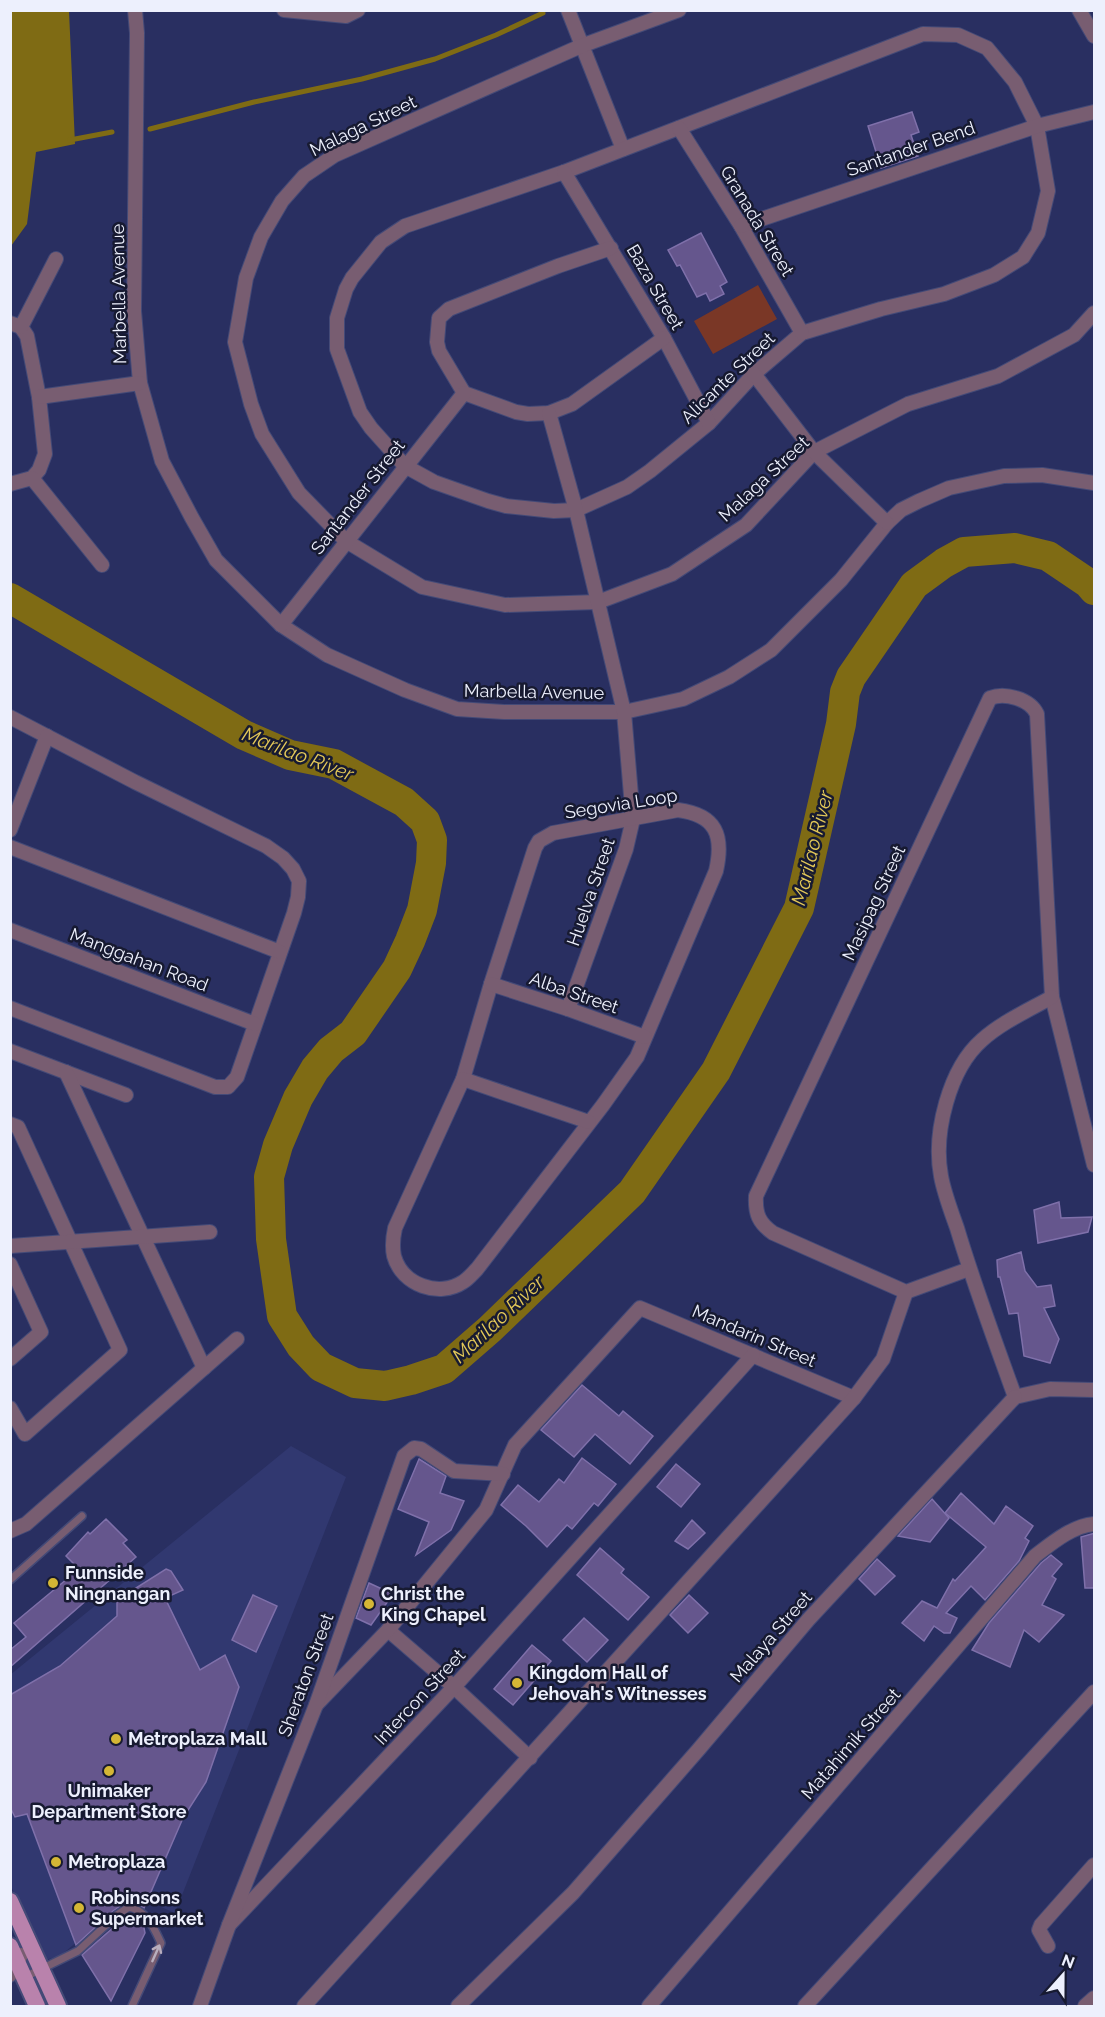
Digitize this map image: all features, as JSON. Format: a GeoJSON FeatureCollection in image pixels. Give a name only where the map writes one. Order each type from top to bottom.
{"type":"FeatureCollection","features":[{"type":"Feature","properties":{"kind":"main road"},"geometry":{"type":"LineString","coordinates":[[10,1901],[58,2007]]}},
{"type":"Feature","properties":{"kind":"main road"},"geometry":{"type":"LineString","coordinates":[[16,1965],[37,2007]]}},
{"type":"Feature","properties":{"kind":"street","name":"Marbella Avenue"},"geometry":{"type":"LineString","coordinates":[[135,10],[137,33],[134,311],[140,383],[162,461],[216,560],[281,625],[327,655],[405,690],[457,709],[504,712],[624,712],[683,699],[729,677],[771,650],[841,580],[887,523],[901,510],[949,488],[1004,476],[1042,475],[1095,483]]}},
{"type":"Feature","properties":{"kind":"street"},"geometry":{"type":"LineString","coordinates":[[284,10],[346,16],[358,10]]}},
{"type":"Feature","properties":{"kind":"street"},"geometry":{"type":"LineString","coordinates":[[568,10],[624,149]]}},
{"type":"Feature","properties":{"kind":"street","name":"Malaga Street"},"geometry":{"type":"LineString","coordinates":[[680,10],[581,46],[335,155],[304,176],[282,201],[261,237],[246,278],[235,342],[251,404],[262,434],[299,493],[346,541],[422,587],[506,605],[598,602],[672,574],[746,525],[814,452],[908,404],[998,376],[1074,335],[1095,313]]}},
{"type":"Feature","properties":{"kind":"street"},"geometry":{"type":"LineString","coordinates":[[1079,10],[1095,36]]}},
{"type":"Feature","properties":{"kind":"street","name":"Alicante Street"},"geometry":{"type":"LineString","coordinates":[[923,34],[958,35],[987,48],[1015,82],[1037,126],[1048,191],[1038,233],[1023,257],[994,275],[944,294],[880,309],[802,333],[754,374],[710,423],[650,471],[627,486],[576,510],[554,511],[497,504],[434,482],[405,466],[370,428],[360,412],[338,349],[337,318],[349,283],[381,242],[405,226],[564,172],[679,128],[923,34]]}},
{"type":"Feature","properties":{"kind":"street","name":"Santander Bend"},"geometry":{"type":"LineString","coordinates":[[741,226],[1037,126],[1095,112]]}},
{"type":"Feature","properties":{"kind":"street","name":"Granada Street"},"geometry":{"type":"LineString","coordinates":[[679,128],[741,226],[802,333]]}},
{"type":"Feature","properties":{"kind":"street","name":"Baza Street"},"geometry":{"type":"LineString","coordinates":[[564,172],[664,338],[710,423]]}},
{"type":"Feature","properties":{"kind":"street"},"geometry":{"type":"LineString","coordinates":[[611,248],[558,266],[449,309],[439,318],[437,342],[439,351],[464,393],[516,412],[537,415],[572,404],[664,338]]}},
{"type":"Feature","properties":{"kind":"street"},"geometry":{"type":"LineString","coordinates":[[10,484],[32,478],[39,470],[45,454],[39,397],[27,336],[16,325],[56,259]]}},
{"type":"Feature","properties":{"kind":"street"},"geometry":{"type":"LineString","coordinates":[[754,374],[814,452],[887,523]]}},
{"type":"Feature","properties":{"kind":"street"},"geometry":{"type":"LineString","coordinates":[[39,397],[140,383]]}},
{"type":"Feature","properties":{"kind":"street","name":"Santander Street"},"geometry":{"type":"LineString","coordinates":[[281,625],[464,393]]}},
{"type":"Feature","properties":{"kind":"street","name":"Huelva Street"},"geometry":{"type":"LineString","coordinates":[[549,413],[576,510],[624,712],[633,819],[627,849],[568,1009]]}},
{"type":"Feature","properties":{"kind":"street"},"geometry":{"type":"LineString","coordinates":[[32,478],[102,565]]}},
{"type":"Feature","properties":{"kind":"street","name":"Masipag Street"},"geometry":{"type":"LineString","coordinates":[[906,1292],[773,1233],[762,1225],[755,1211],[756,1196],[990,698],[996,695],[1024,700],[1031,704],[1037,714],[1052,997]]}},
{"type":"Feature","properties":{"kind":"street"},"geometry":{"type":"LineString","coordinates":[[10,717],[266,846],[284,858],[293,869],[299,882],[294,914],[237,1077],[228,1087],[222,1089],[10,1008]]}},
{"type":"Feature","properties":{"kind":"street"},"geometry":{"type":"LineString","coordinates":[[10,830],[47,736]]}},
{"type":"Feature","properties":{"kind":"street","name":"Segovia Loop"},"geometry":{"type":"LineString","coordinates":[[678,810],[692,812],[712,825],[721,849],[716,871],[637,1057],[477,1269],[465,1281],[452,1287],[436,1290],[417,1284],[403,1273],[395,1258],[392,1243],[395,1228],[463,1079],[490,984],[535,848],[539,842],[553,833],[633,819],[678,810]]}},
{"type":"Feature","properties":{"kind":"street"},"geometry":{"type":"LineString","coordinates":[[10,848],[280,952]]}},
{"type":"Feature","properties":{"kind":"street","name":"Manggahan Road"},"geometry":{"type":"LineString","coordinates":[[10,930],[255,1024]]}},
{"type":"Feature","properties":{"kind":"street","name":"Alba Street"},"geometry":{"type":"LineString","coordinates":[[490,984],[645,1037]]}},
{"type":"Feature","properties":{"kind":"street"},"geometry":{"type":"LineString","coordinates":[[1095,1165],[1052,997],[1021,1014],[981,1041],[960,1068],[946,1100],[939,1143],[941,1176],[969,1269],[1015,1397],[1050,1389],[1095,1390]]}},
{"type":"Feature","properties":{"kind":"street"},"geometry":{"type":"LineString","coordinates":[[10,1051],[126,1095]]}},
{"type":"Feature","properties":{"kind":"street"},"geometry":{"type":"LineString","coordinates":[[66,1072],[204,1368]]}},
{"type":"Feature","properties":{"kind":"street"},"geometry":{"type":"LineString","coordinates":[[463,1079],[589,1122]]}},
{"type":"Feature","properties":{"kind":"street"},"geometry":{"type":"LineString","coordinates":[[10,1124],[18,1126],[120,1350],[25,1434],[10,1408]]}},
{"type":"Feature","properties":{"kind":"street"},"geometry":{"type":"LineString","coordinates":[[10,1246],[210,1233]]}},
{"type":"Feature","properties":{"kind":"street"},"geometry":{"type":"LineString","coordinates":[[10,1264],[41,1332],[10,1359]]}},
{"type":"Feature","properties":{"kind":"street"},"geometry":{"type":"LineString","coordinates":[[304,2007],[854,1398],[883,1359],[906,1292],[969,1269]]}},
{"type":"Feature","properties":{"kind":"street","name":"Mandarin Street"},"geometry":{"type":"LineString","coordinates":[[503,1474],[515,1445],[640,1308],[854,1398]]}},
{"type":"Feature","properties":{"kind":"street"},"geometry":{"type":"LineString","coordinates":[[10,1531],[26,1524],[237,1339]]}},
{"type":"Feature","properties":{"kind":"street","name":"Intercon Street"},"geometry":{"type":"LineString","coordinates":[[229,1925],[454,1687],[753,1355]]}},
{"type":"Feature","properties":{"kind":"street","name":"Malaya Street"},"geometry":{"type":"LineString","coordinates":[[458,2007],[573,1893],[808,1620],[1015,1397]]}},
{"type":"Feature","properties":{"kind":"street","name":"Sheraton Street"},"geometry":{"type":"LineString","coordinates":[[200,2007],[229,1925],[316,1705],[404,1456],[414,1448],[421,1449],[454,1471],[503,1474]]}},
{"type":"Feature","properties":{"kind":"street"},"geometry":{"type":"LineString","coordinates":[[316,1705],[388,1630],[486,1510],[503,1474]]}},
{"type":"Feature","properties":{"kind":"street","name":"Matahimik Street"},"geometry":{"type":"LineString","coordinates":[[649,2007],[1035,1556],[1061,1536],[1089,1524],[1095,1524]]}},
{"type":"Feature","properties":{"kind":"street"},"geometry":{"type":"LineString","coordinates":[[388,1630],[454,1687],[530,1758]]}},
{"type":"Feature","properties":{"kind":"street"},"geometry":{"type":"LineString","coordinates":[[805,2007],[1095,1692]]}},
{"type":"Feature","properties":{"kind":"street"},"geometry":{"type":"LineString","coordinates":[[1048,1946],[1039,1930],[1041,1924],[1095,1864]]}},
{"type":"Feature","properties":{"kind":"street"},"geometry":{"type":"LineString","coordinates":[[16,1965],[30,1945]]}},
{"type":"Feature","properties":{"kind":"street"},"geometry":{"type":"LineString","coordinates":[[1085,2007],[1095,1998]]}},
{"type":"Feature","properties":{"kind":"lane"},"geometry":{"type":"LineString","coordinates":[[10,1580],[82,1516]]}},
{"type":"Feature","properties":{"kind":"lane"},"geometry":{"type":"LineString","coordinates":[[16,1965],[42,1969],[78,1951],[129,1907],[138,1909],[152,1924],[161,1943],[132,2007]]}},
{"type":"Feature","properties":{"kind":"shaded area"},"geometry":{"type":"Polygon","coordinates":[[[11,10],[69,11],[75,144],[36,152],[27,224],[11,246],[11,10]]]}},
{"type":"Feature","properties":{"kind":"shaded area"},"geometry":{"type":"Polygon","coordinates":[[[758,285],[777,319],[713,354],[694,321],[758,285]]]}},
{"type":"Feature","properties":{"kind":"shaded area","name":"Metroplaza Mall"},"geometry":{"type":"Polygon","coordinates":[[[291,1446],[346,1477],[175,1913],[145,1900],[128,1899],[60,1956],[45,1960],[11,1886],[10,1675],[291,1446]]]}},
{"type":"Feature","properties":{"kind":"building"},"geometry":{"type":"Polygon","coordinates":[[[912,112],[919,132],[911,135],[918,156],[881,168],[868,126],[912,112]]]}},
{"type":"Feature","properties":{"kind":"building"},"geometry":{"type":"Polygon","coordinates":[[[701,233],[727,282],[720,286],[724,294],[710,301],[706,293],[697,297],[680,265],[677,266],[668,250],[701,233]]]}},
{"type":"Feature","properties":{"kind":"building"},"geometry":{"type":"Polygon","coordinates":[[[1059,1202],[1061,1218],[1092,1217],[1088,1232],[1038,1243],[1034,1210],[1059,1202]]]}},
{"type":"Feature","properties":{"kind":"building"},"geometry":{"type":"Polygon","coordinates":[[[1021,1252],[1025,1271],[1037,1287],[1051,1285],[1055,1306],[1044,1308],[1059,1339],[1050,1363],[1024,1356],[1018,1313],[1009,1314],[1000,1277],[998,1277],[997,1260],[1021,1252]]]}},
{"type":"Feature","properties":{"kind":"building"},"geometry":{"type":"Polygon","coordinates":[[[582,1385],[619,1416],[623,1411],[653,1436],[630,1464],[595,1434],[574,1457],[541,1430],[582,1385]]]}},
{"type":"Feature","properties":{"kind":"building"},"geometry":{"type":"Polygon","coordinates":[[[582,1458],[616,1484],[598,1506],[594,1503],[572,1529],[567,1525],[547,1547],[501,1505],[518,1485],[539,1502],[559,1479],[564,1483],[582,1458]]]}},
{"type":"Feature","properties":{"kind":"building"},"geometry":{"type":"Polygon","coordinates":[[[419,1459],[446,1476],[440,1493],[464,1501],[451,1530],[416,1555],[429,1522],[398,1509],[419,1459]]]}},
{"type":"Feature","properties":{"kind":"building"},"geometry":{"type":"Polygon","coordinates":[[[676,1464],[700,1484],[681,1507],[657,1487],[676,1464]]]}},
{"type":"Feature","properties":{"kind":"building"},"geometry":{"type":"Polygon","coordinates":[[[961,1493],[994,1524],[1006,1506],[1033,1526],[1025,1538],[1029,1541],[1019,1561],[985,1600],[971,1586],[946,1613],[957,1618],[950,1633],[944,1633],[934,1626],[924,1641],[902,1623],[922,1601],[937,1608],[953,1579],[955,1581],[986,1547],[945,1513],[961,1493]]]}},
{"type":"Feature","properties":{"kind":"building"},"geometry":{"type":"Polygon","coordinates":[[[932,1499],[949,1518],[930,1542],[898,1536],[932,1499]]]}},
{"type":"Feature","properties":{"kind":"building"},"geometry":{"type":"Polygon","coordinates":[[[106,1519],[127,1540],[123,1543],[136,1557],[10,1667],[10,1650],[26,1637],[14,1623],[79,1569],[66,1556],[88,1532],[90,1534],[106,1519]]]}},
{"type":"Feature","properties":{"kind":"building"},"geometry":{"type":"Polygon","coordinates":[[[692,1520],[705,1533],[688,1549],[675,1541],[692,1520]]]}},
{"type":"Feature","properties":{"kind":"building"},"geometry":{"type":"Polygon","coordinates":[[[1095,1533],[1095,1588],[1085,1588],[1081,1537],[1095,1533]]]}},
{"type":"Feature","properties":{"kind":"building"},"geometry":{"type":"Polygon","coordinates":[[[600,1548],[624,1569],[621,1573],[649,1597],[628,1620],[577,1575],[600,1548]]]}},
{"type":"Feature","properties":{"kind":"building"},"geometry":{"type":"Polygon","coordinates":[[[1051,1555],[1062,1564],[1052,1576],[1056,1579],[1042,1605],[1064,1615],[1039,1642],[1024,1630],[1010,1667],[972,1650],[989,1623],[1041,1563],[1051,1555]]]}},
{"type":"Feature","properties":{"kind":"building"},"geometry":{"type":"Polygon","coordinates":[[[877,1559],[895,1576],[875,1595],[859,1579],[877,1559]]]}},
{"type":"Feature","properties":{"kind":"building","name":"Metroplaza Mall"},"geometry":{"type":"Polygon","coordinates":[[[166,1569],[171,1571],[183,1590],[165,1598],[200,1670],[225,1655],[239,1687],[206,1782],[183,1818],[144,1908],[126,1902],[76,1945],[27,1814],[15,1817],[10,1807],[10,1695],[60,1666],[117,1616],[117,1600],[166,1569]]]}},
{"type":"Feature","properties":{"kind":"building","name":"Christ the King Chapel"},"geometry":{"type":"Polygon","coordinates":[[[369,1583],[393,1594],[371,1625],[356,1618],[369,1583]]]}},
{"type":"Feature","properties":{"kind":"building"},"geometry":{"type":"Polygon","coordinates":[[[253,1595],[277,1606],[256,1652],[232,1640],[253,1595]]]}},
{"type":"Feature","properties":{"kind":"building"},"geometry":{"type":"Polygon","coordinates":[[[689,1595],[708,1613],[688,1633],[670,1615],[689,1595]]]}},
{"type":"Feature","properties":{"kind":"building"},"geometry":{"type":"Polygon","coordinates":[[[584,1618],[608,1640],[587,1662],[563,1640],[584,1618]]]}},
{"type":"Feature","properties":{"kind":"building"},"geometry":{"type":"Polygon","coordinates":[[[532,1645],[551,1661],[513,1705],[494,1689],[532,1645]]]}},
{"type":"Feature","properties":{"kind":"building"},"geometry":{"type":"Polygon","coordinates":[[[130,1913],[143,1923],[145,1933],[111,2001],[82,1955],[130,1913]]]}},
{"type":"Feature","properties":{"kind":"waterway"},"geometry":{"type":"LineString","coordinates":[[150,129],[254,102],[362,79],[435,59],[496,35],[543,13]]}},
{"type":"Feature","properties":{"kind":"waterway"},"geometry":{"type":"LineString","coordinates":[[70,140],[112,132]]}},
{"type":"Feature","properties":{"kind":"waterway","name":"Marilao River"},"geometry":{"type":"LineString","coordinates":[[10,598],[244,735],[290,755],[334,764],[404,802],[425,821],[432,840],[431,863],[422,910],[410,941],[397,969],[353,1033],[331,1050],[315,1069],[298,1098],[278,1145],[269,1177],[271,1239],[282,1316],[301,1346],[321,1367],[355,1383],[385,1386],[444,1369],[490,1329],[632,1192],[716,1071],[799,908],[841,724],[845,692],[851,677],[914,585],[944,563],[964,552],[1015,548],[1048,556],[1088,583],[1094,590]]}},
{"type":"Feature","properties":{"kind":"waterway","name":"Marilao River"},"geometry":{"type":"LineString","coordinates":[[1088,583],[1094,579]]}},
{"type":"Feature","properties":{"kind":"place","name":"Funnside Ningnangan"},"geometry":{"type":"Point","coordinates":[53,1583]}},
{"type":"Feature","properties":{"kind":"place","name":"Christ the King Chapel"},"geometry":{"type":"Point","coordinates":[369,1604]}},
{"type":"Feature","properties":{"kind":"place","name":"Kingdom Hall of Jehovah's Witnesses"},"geometry":{"type":"Point","coordinates":[517,1683]}},
{"type":"Feature","properties":{"kind":"place","name":"Metroplaza Mall"},"geometry":{"type":"Point","coordinates":[116,1739]}},
{"type":"Feature","properties":{"kind":"place","name":"Unimaker Department Store"},"geometry":{"type":"Point","coordinates":[109,1771]}},
{"type":"Feature","properties":{"kind":"place","name":"Metroplaza"},"geometry":{"type":"Point","coordinates":[56,1862]}},
{"type":"Feature","properties":{"kind":"place","name":"Robinsons Supermarket"},"geometry":{"type":"Point","coordinates":[79,1908]}}]}
